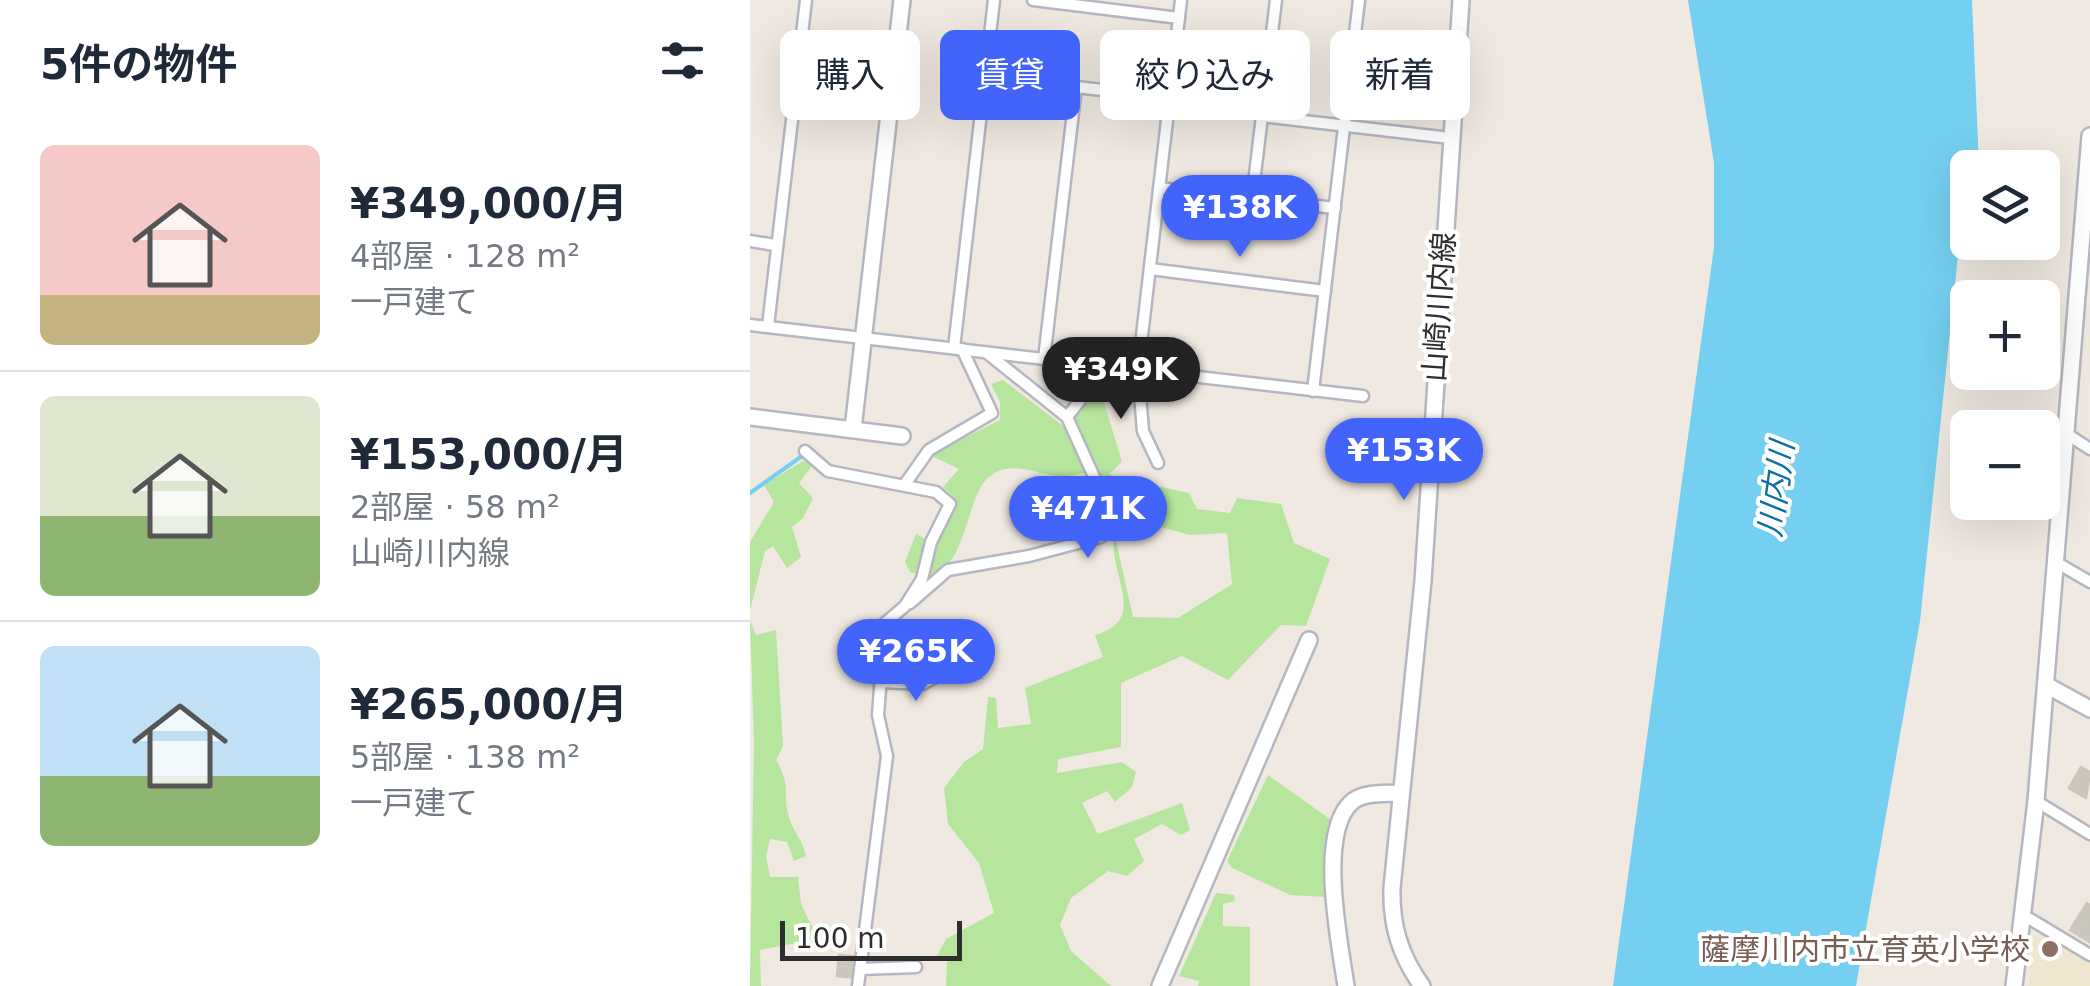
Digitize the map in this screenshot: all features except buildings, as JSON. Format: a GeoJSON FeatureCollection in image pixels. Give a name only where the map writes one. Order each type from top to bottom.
{"type":"FeatureCollection","features":[{"type":"Feature","properties":{"kind":"street"},"geometry":{"type":"LineString","coordinates":[[768,326],[806,0]]}},
{"type":"Feature","properties":{"kind":"street"},"geometry":{"type":"LineString","coordinates":[[853,429],[902,0]]}},
{"type":"Feature","properties":{"kind":"street"},"geometry":{"type":"LineString","coordinates":[[989,30],[994,0]]}},
{"type":"Feature","properties":{"kind":"street"},"geometry":{"type":"LineString","coordinates":[[1033,0],[1085,3],[1179,18]]}},
{"type":"Feature","properties":{"kind":"street"},"geometry":{"type":"LineString","coordinates":[[1178,30],[1181,0]]}},
{"type":"Feature","properties":{"kind":"street"},"geometry":{"type":"LineString","coordinates":[[1272,30],[1276,0]]}},
{"type":"Feature","properties":{"kind":"street"},"geometry":{"type":"LineString","coordinates":[[1314,390],[1358,0]]}},
{"type":"Feature","properties":{"kind":"street","name":"山崎川内線"},"geometry":{"type":"LineString","coordinates":[[1422,986],[1394,930],[1399,793],[1423,581],[1462,0]]}},
{"type":"Feature","properties":{"kind":"street"},"geometry":{"type":"LineString","coordinates":[[904,484],[929,450],[992,414],[958,349],[978,120]]}},
{"type":"Feature","properties":{"kind":"street"},"geometry":{"type":"LineString","coordinates":[[1044,359],[1072,120]]}},
{"type":"Feature","properties":{"kind":"street"},"geometry":{"type":"LineString","coordinates":[[1158,463],[1138,405],[1138,370],[1167,120]]}},
{"type":"Feature","properties":{"kind":"street"},"geometry":{"type":"LineString","coordinates":[[1252,199],[1262,120]]}},
{"type":"Feature","properties":{"kind":"street"},"geometry":{"type":"LineString","coordinates":[[1298,120],[1450,138]]}},
{"type":"Feature","properties":{"kind":"street"},"geometry":{"type":"LineString","coordinates":[[2014,986],[2036,801],[2090,136]]}},
{"type":"Feature","properties":{"kind":"street"},"geometry":{"type":"LineString","coordinates":[[1159,188],[1334,208]]}},
{"type":"Feature","properties":{"kind":"street"},"geometry":{"type":"LineString","coordinates":[[750,242],[776,245]]}},
{"type":"Feature","properties":{"kind":"street"},"geometry":{"type":"LineString","coordinates":[[1150,269],[1325,291]]}},
{"type":"Feature","properties":{"kind":"street"},"geometry":{"type":"LineString","coordinates":[[2074,319],[2090,328]]}},
{"type":"Feature","properties":{"kind":"street"},"geometry":{"type":"LineString","coordinates":[[750,324],[1363,396]]}},
{"type":"Feature","properties":{"kind":"street"},"geometry":{"type":"LineString","coordinates":[[858,986],[887,756],[878,715],[885,623],[923,595],[948,570],[1029,556],[1101,537],[1108,524],[1109,510],[1067,417],[986,352]]}},
{"type":"Feature","properties":{"kind":"street"},"geometry":{"type":"LineString","coordinates":[[1067,417],[1085,394]]}},
{"type":"Feature","properties":{"kind":"street"},"geometry":{"type":"LineString","coordinates":[[750,416],[902,436]]}},
{"type":"Feature","properties":{"kind":"street"},"geometry":{"type":"LineString","coordinates":[[2067,434],[2090,448]]}},
{"type":"Feature","properties":{"kind":"street"},"geometry":{"type":"LineString","coordinates":[[804,451],[828,471],[936,492],[950,504],[931,542],[922,579],[905,606]]}},
{"type":"Feature","properties":{"kind":"street"},"geometry":{"type":"LineString","coordinates":[[2054,561],[2090,582]]}},
{"type":"Feature","properties":{"kind":"street"},"geometry":{"type":"LineString","coordinates":[[1160,986],[1309,640]]}},
{"type":"Feature","properties":{"kind":"street"},"geometry":{"type":"LineString","coordinates":[[880,682],[923,684],[939,676]]}},
{"type":"Feature","properties":{"kind":"street"},"geometry":{"type":"LineString","coordinates":[[2046,685],[2090,709]]}},
{"type":"Feature","properties":{"kind":"street"},"geometry":{"type":"LineString","coordinates":[[1346,986],[1332,879],[1333,853],[1348,806],[1355,799],[1399,793]]}},
{"type":"Feature","properties":{"kind":"street"},"geometry":{"type":"LineString","coordinates":[[2036,801],[2090,834]]}},
{"type":"Feature","properties":{"kind":"street"},"geometry":{"type":"LineString","coordinates":[[2021,921],[2030,919],[2090,955]]}},
{"type":"Feature","properties":{"kind":"street"},"geometry":{"type":"LineString","coordinates":[[860,969],[916,968]]}},
{"type":"Feature","properties":{"kind":"shaded area","name":"薩摩川内市立育英小学校"},"geometry":{"type":"Polygon","coordinates":[[[2041,933],[2090,963],[2090,986],[2029,986],[2034,935],[2041,933]]]}},
{"type":"Feature","properties":{"kind":"green space"},"geometry":{"type":"Polygon","coordinates":[[[1003,380],[1062,425],[1101,392],[1122,462],[1109,474],[1126,482],[1138,477],[1152,485],[1189,493],[1197,509],[1230,513],[1237,498],[1281,504],[1294,543],[1330,559],[1306,626],[1281,625],[1228,680],[1182,656],[1121,683],[1121,747],[1058,759],[1057,773],[1122,762],[1136,772],[1132,787],[1115,802],[1107,791],[1082,803],[1098,834],[1182,803],[1190,830],[1181,835],[1162,824],[1134,839],[1144,861],[1127,876],[1108,871],[1071,898],[1060,925],[1071,951],[1111,986],[946,986],[947,960],[937,956],[946,939],[994,913],[979,863],[948,824],[944,788],[964,762],[983,749],[988,697],[996,698],[998,728],[1031,724],[1025,688],[1103,657],[1095,635],[1112,628],[1124,606],[1115,536],[1133,617],[1178,618],[1232,584],[1227,533],[1190,535],[1153,525],[1128,494],[1106,486],[1096,470],[1063,476],[1012,468],[985,481],[953,558],[928,575],[910,572],[905,562],[916,534],[934,544],[956,509],[954,497],[943,487],[959,469],[930,455],[1000,420],[1000,402],[991,384],[1003,380]]]}},
{"type":"Feature","properties":{"kind":"green space"},"geometry":{"type":"Polygon","coordinates":[[[803,461],[812,466],[799,483],[813,498],[803,518],[792,527],[801,557],[787,568],[773,546],[765,551],[750,610],[750,542],[774,502],[764,485],[803,461]]]}},
{"type":"Feature","properties":{"kind":"green space"},"geometry":{"type":"Polygon","coordinates":[[[750,620],[756,635],[776,630],[783,746],[776,760],[784,777],[789,817],[806,856],[794,861],[787,842],[770,839],[766,856],[770,877],[798,877],[801,904],[818,939],[760,950],[761,986],[750,986],[754,741],[750,620]]]}},
{"type":"Feature","properties":{"kind":"green space"},"geometry":{"type":"Polygon","coordinates":[[[1268,775],[1334,822],[1324,865],[1325,897],[1290,895],[1232,868],[1227,861],[1268,775]]]}},
{"type":"Feature","properties":{"kind":"green space"},"geometry":{"type":"Polygon","coordinates":[[[1216,893],[1234,895],[1235,901],[1223,904],[1223,926],[1250,927],[1250,986],[1198,986],[1199,981],[1179,976],[1216,893]]]}},
{"type":"Feature","properties":{"kind":"water","name":"川内川"},"geometry":{"type":"Polygon","coordinates":[[[1688,0],[1972,0],[1978,150],[1950,150],[1950,260],[1957,260],[1955,280],[1950,280],[1950,332],[1920,621],[1856,986],[1613,986],[1714,247],[1714,163],[1688,0]]]}},
{"type":"Feature","properties":{"kind":"waterway"},"geometry":{"type":"LineString","coordinates":[[750,493],[802,456]]}},
{"type":"Feature","properties":{"kind":"place","name":"薩摩川内市立育英小学校"},"geometry":{"type":"Point","coordinates":[2050,949]}}]}
